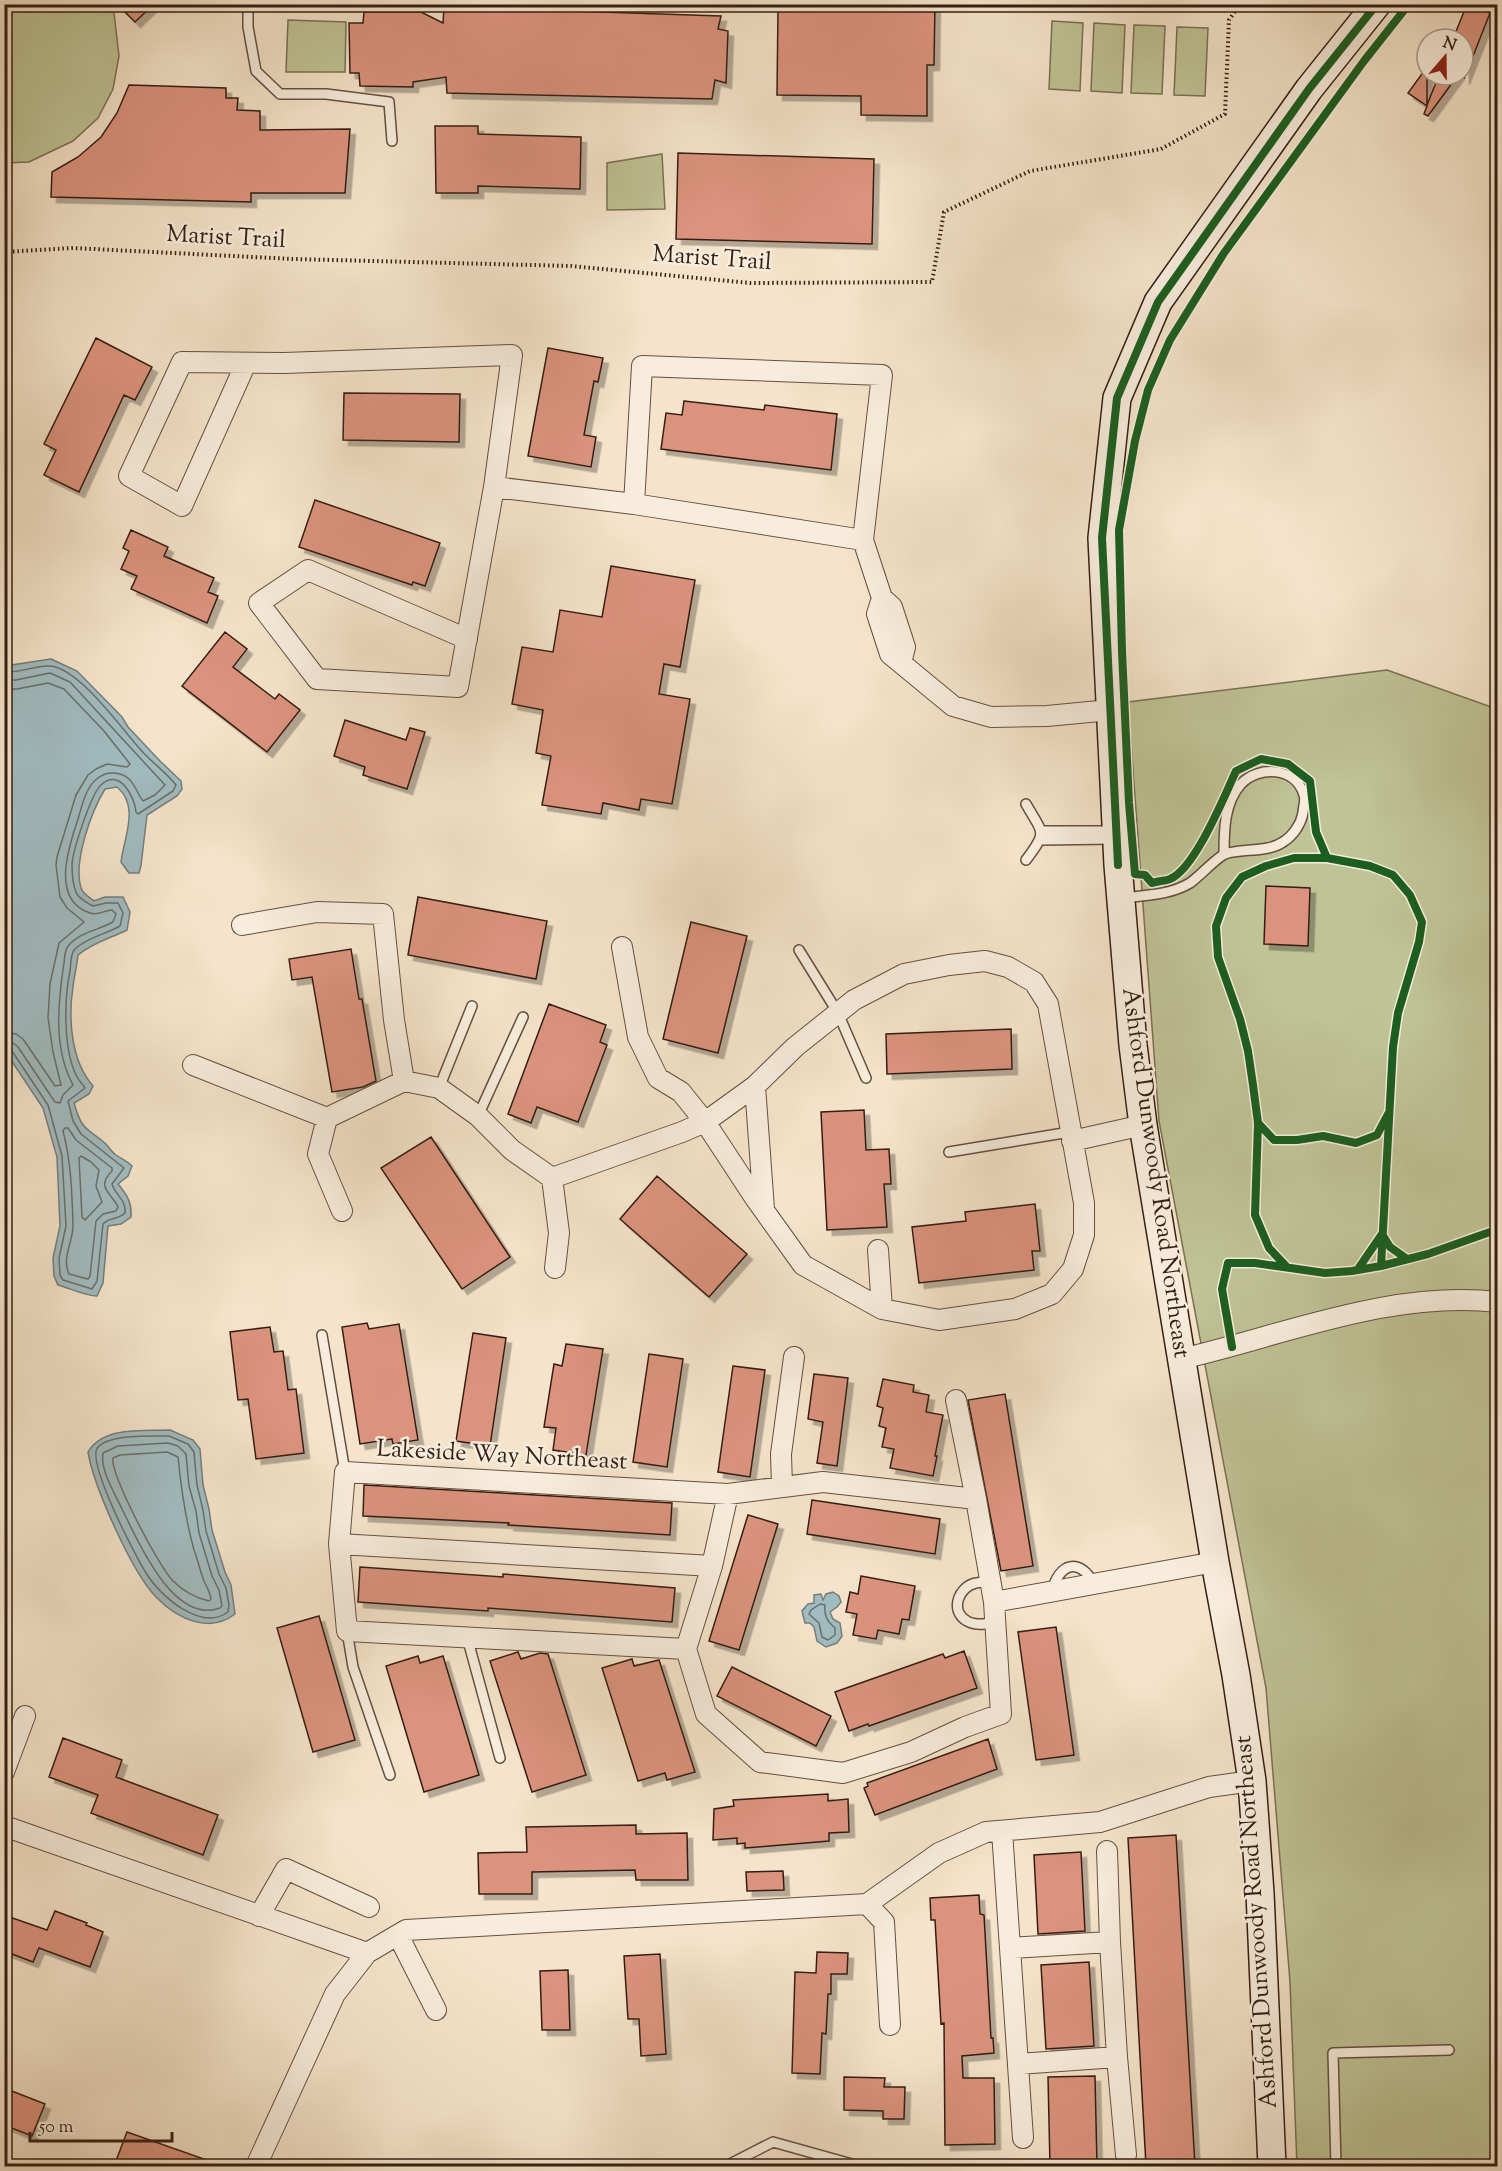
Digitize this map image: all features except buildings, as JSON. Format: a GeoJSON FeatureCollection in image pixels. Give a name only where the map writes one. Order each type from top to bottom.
{"type":"FeatureCollection","features":[{"type":"Feature","properties":{"kind":"main road","name":"Ashford Dunwoody Road Northeast"},"geometry":{"type":"LineString","coordinates":[[1272,2166],[1260,1893],[1252,1781],[1143,1125],[1130,1012],[1117,835],[1101,538],[1117,398],[1158,302],[1309,89],[1377,4]]}},
{"type":"Feature","properties":{"kind":"street"},"geometry":{"type":"LineString","coordinates":[[246,363],[182,506],[129,476],[182,362],[284,363],[512,355],[494,487],[467,639],[458,687],[317,680],[259,603],[308,570],[467,639]]}},
{"type":"Feature","properties":{"kind":"street"},"geometry":{"type":"LineString","coordinates":[[634,504],[642,366],[882,375],[863,540],[882,598],[877,614],[890,654],[953,706],[991,717],[1047,716],[1110,710]]}},
{"type":"Feature","properties":{"kind":"street"},"geometry":{"type":"LineString","coordinates":[[494,487],[634,504],[863,540]]}},
{"type":"Feature","properties":{"kind":"street"},"geometry":{"type":"LineString","coordinates":[[242,925],[317,912],[383,914],[394,1020],[404,1081]]}},
{"type":"Feature","properties":{"kind":"street"},"geometry":{"type":"LineString","coordinates":[[552,1178],[705,1122],[755,1086],[795,1047],[854,1000],[904,974],[985,961],[1008,967],[1034,982],[1048,1004],[1084,1203],[1084,1235],[1073,1269],[1052,1294],[1016,1309],[939,1320],[882,1310],[803,1265],[764,1212],[705,1122],[681,1092],[658,1078],[638,1037],[622,947]]}},
{"type":"Feature","properties":{"kind":"street"},"geometry":{"type":"LineString","coordinates":[[193,1065],[327,1118],[404,1081],[439,1088],[478,1116],[512,1150],[552,1178],[559,1233],[555,1268]]}},
{"type":"Feature","properties":{"kind":"street"},"geometry":{"type":"LineString","coordinates":[[755,1086],[764,1212]]}},
{"type":"Feature","properties":{"kind":"street"},"geometry":{"type":"LineString","coordinates":[[327,1118],[318,1154],[342,1211]]}},
{"type":"Feature","properties":{"kind":"street"},"geometry":{"type":"LineString","coordinates":[[1071,1136],[1143,1125]]}},
{"type":"Feature","properties":{"kind":"street"},"geometry":{"type":"LineString","coordinates":[[878,1250],[882,1310]]}},
{"type":"Feature","properties":{"kind":"street"},"geometry":{"type":"LineString","coordinates":[[1181,1359],[1347,1315],[1404,1304],[1479,1300],[1497,1302]]}},
{"type":"Feature","properties":{"kind":"street"},"geometry":{"type":"LineString","coordinates":[[782,1487],[781,1454],[794,1357]]}},
{"type":"Feature","properties":{"kind":"street"},"geometry":{"type":"LineString","coordinates":[[728,1494],[712,1566],[686,1649],[706,1714],[760,1762],[843,1773],[911,1752],[965,1727],[1001,1714],[994,1602],[956,1400]]}},
{"type":"Feature","properties":{"kind":"street","name":"Lakeside Way Northeast"},"geometry":{"type":"LineString","coordinates":[[347,1631],[339,1544],[345,1472],[728,1494],[823,1482],[976,1499]]}},
{"type":"Feature","properties":{"kind":"street"},"geometry":{"type":"LineString","coordinates":[[339,1544],[712,1566]]}},
{"type":"Feature","properties":{"kind":"street"},"geometry":{"type":"LineString","coordinates":[[994,1602],[1215,1562]]}},
{"type":"Feature","properties":{"kind":"street"},"geometry":{"type":"LineString","coordinates":[[347,1631],[686,1649]]}},
{"type":"Feature","properties":{"kind":"street"},"geometry":{"type":"LineString","coordinates":[[4,1772],[25,1716]]}},
{"type":"Feature","properties":{"kind":"street"},"geometry":{"type":"LineString","coordinates":[[256,2166],[335,1994],[367,1953],[406,1930],[867,1904],[939,1853],[986,1832],[1100,1822],[1209,1787],[1252,1781]]}},
{"type":"Feature","properties":{"kind":"street"},"geometry":{"type":"LineString","coordinates":[[4,1826],[367,1953]]}},
{"type":"Feature","properties":{"kind":"street"},"geometry":{"type":"LineString","coordinates":[[1002,1831],[1023,2138]]}},
{"type":"Feature","properties":{"kind":"street"},"geometry":{"type":"LineString","coordinates":[[1107,1851],[1117,2057],[1126,2155]]}},
{"type":"Feature","properties":{"kind":"street"},"geometry":{"type":"LineString","coordinates":[[259,1916],[286,1869],[369,1907]]}},
{"type":"Feature","properties":{"kind":"street"},"geometry":{"type":"LineString","coordinates":[[867,1904],[884,1922],[890,2025]]}},
{"type":"Feature","properties":{"kind":"street"},"geometry":{"type":"LineString","coordinates":[[398,1935],[436,2010]]}},
{"type":"Feature","properties":{"kind":"street"},"geometry":{"type":"LineString","coordinates":[[1010,1948],[1110,1942]]}},
{"type":"Feature","properties":{"kind":"street"},"geometry":{"type":"LineString","coordinates":[[1018,2064],[1117,2057]]}},
{"type":"Feature","properties":{"kind":"lane"},"geometry":{"type":"LineString","coordinates":[[248,4],[248,27],[256,71],[280,94],[326,94],[389,102],[392,141]]}},
{"type":"Feature","properties":{"kind":"lane"},"geometry":{"type":"LineString","coordinates":[[1121,898],[1164,893],[1188,884],[1224,854],[1256,851],[1283,842],[1301,823],[1305,796],[1296,781],[1276,770],[1258,773],[1241,784],[1230,804],[1224,828],[1224,854]]}},
{"type":"Feature","properties":{"kind":"lane"},"geometry":{"type":"LineString","coordinates":[[1026,804],[1041,836]]}},
{"type":"Feature","properties":{"kind":"lane"},"geometry":{"type":"LineString","coordinates":[[1041,836],[1117,835]]}},
{"type":"Feature","properties":{"kind":"lane"},"geometry":{"type":"LineString","coordinates":[[1026,860],[1041,836]]}},
{"type":"Feature","properties":{"kind":"lane"},"geometry":{"type":"LineString","coordinates":[[799,950],[838,1013],[866,1078]]}},
{"type":"Feature","properties":{"kind":"lane"},"geometry":{"type":"LineString","coordinates":[[439,1088],[472,1006]]}},
{"type":"Feature","properties":{"kind":"lane"},"geometry":{"type":"LineString","coordinates":[[478,1116],[523,1017]]}},
{"type":"Feature","properties":{"kind":"lane"},"geometry":{"type":"LineString","coordinates":[[949,1152],[1071,1136]]}},
{"type":"Feature","properties":{"kind":"lane"},"geometry":{"type":"LineString","coordinates":[[322,1335],[345,1472]]}},
{"type":"Feature","properties":{"kind":"lane"},"geometry":{"type":"LineString","coordinates":[[990,1582],[975,1583],[963,1589],[958,1598],[957,1609],[960,1616],[968,1622],[995,1623]]}},
{"type":"Feature","properties":{"kind":"lane"},"geometry":{"type":"LineString","coordinates":[[347,1631],[353,1667],[390,1775]]}},
{"type":"Feature","properties":{"kind":"lane"},"geometry":{"type":"LineString","coordinates":[[467,1637],[500,1758]]}},
{"type":"Feature","properties":{"kind":"lane"},"geometry":{"type":"LineString","coordinates":[[1336,2166],[1332,2053],[1449,2050]]}},
{"type":"Feature","properties":{"kind":"lane"},"geometry":{"type":"LineString","coordinates":[[726,2166],[773,2142],[859,2166]]}},
{"type":"Feature","properties":{"kind":"lane"},"geometry":{"type":"LineString","coordinates":[[1364,2166],[1382,2166]]}},
{"type":"Feature","properties":{"kind":"green space"},"geometry":{"type":"Polygon","coordinates":[[[4,5],[111,5],[114,13],[119,56],[113,89],[98,118],[73,141],[29,162],[5,163],[4,5]]]}},
{"type":"Feature","properties":{"kind":"green space"},"geometry":{"type":"Polygon","coordinates":[[[288,20],[346,22],[345,72],[286,72],[288,20]]]}},
{"type":"Feature","properties":{"kind":"green space"},"geometry":{"type":"Polygon","coordinates":[[[1052,21],[1083,23],[1080,91],[1049,89],[1052,21]]]}},
{"type":"Feature","properties":{"kind":"green space"},"geometry":{"type":"Polygon","coordinates":[[[1094,23],[1125,25],[1122,93],[1091,91],[1094,23]]]}},
{"type":"Feature","properties":{"kind":"green space"},"geometry":{"type":"Polygon","coordinates":[[[1134,25],[1165,26],[1162,94],[1131,93],[1134,25]]]}},
{"type":"Feature","properties":{"kind":"green space"},"geometry":{"type":"Polygon","coordinates":[[[1177,27],[1208,28],[1205,96],[1174,95],[1177,27]]]}},
{"type":"Feature","properties":{"kind":"green space"},"geometry":{"type":"Polygon","coordinates":[[[662,154],[665,209],[607,210],[607,163],[662,154]]]}},
{"type":"Feature","properties":{"kind":"green space"},"geometry":{"type":"Polygon","coordinates":[[[1387,670],[1497,709],[1497,2166],[1297,2166],[1290,1982],[1266,1688],[1159,1121],[1128,702],[1387,670]]]}},
{"type":"Feature","properties":{"kind":"water"},"geometry":{"type":"Polygon","coordinates":[[[51,659],[77,671],[181,781],[182,789],[177,796],[147,815],[139,873],[129,873],[121,862],[129,812],[128,803],[117,787],[105,789],[94,811],[81,851],[79,877],[83,892],[94,901],[105,897],[123,897],[130,912],[127,930],[95,944],[78,955],[73,983],[71,1026],[73,1039],[80,1064],[93,1086],[89,1094],[74,1103],[82,1124],[132,1166],[128,1176],[118,1184],[128,1199],[131,1217],[121,1224],[108,1226],[103,1283],[97,1296],[58,1285],[54,1276],[53,1258],[60,1226],[57,1157],[43,1108],[5,1051],[5,666],[51,659]]]}},
{"type":"Feature","properties":{"kind":"water"},"geometry":{"type":"Polygon","coordinates":[[[170,1430],[193,1440],[200,1449],[203,1485],[212,1530],[231,1585],[235,1614],[215,1623],[184,1618],[165,1606],[147,1586],[115,1529],[98,1486],[88,1452],[103,1438],[113,1434],[170,1430]]]}},
{"type":"Feature","properties":{"kind":"water"},"geometry":{"type":"Polygon","coordinates":[[[833,1592],[839,1596],[841,1602],[830,1612],[833,1619],[840,1623],[842,1636],[837,1643],[826,1647],[817,1641],[814,1627],[810,1623],[805,1623],[802,1611],[808,1604],[814,1603],[814,1595],[821,1594],[823,1600],[826,1594],[833,1592]]]}},
{"type":"Feature","properties":{"kind":"cycle path"},"geometry":{"type":"LineString","coordinates":[[1118,865],[1102,538],[1117,398],[1158,302],[1309,89],[1377,4]]}},
{"type":"Feature","properties":{"kind":"cycle path"},"geometry":{"type":"LineString","coordinates":[[1381,1266],[1393,1047],[1398,1013],[1419,942],[1422,922],[1410,895],[1393,875],[1370,866],[1327,858],[1316,832],[1310,781],[1288,764],[1261,759],[1236,771],[1199,847],[1180,872],[1170,879],[1152,883],[1145,875],[1135,874],[1129,803],[1119,530],[1135,441],[1148,390],[1170,340],[1224,253],[1364,61],[1409,4]]}},
{"type":"Feature","properties":{"kind":"cycle path"},"geometry":{"type":"LineString","coordinates":[[1286,1266],[1269,1248],[1255,1215],[1258,1123],[1253,1085],[1240,1019],[1218,957],[1216,926],[1226,898],[1242,877],[1266,866],[1294,858],[1327,858]]}},
{"type":"Feature","properties":{"kind":"cycle path"},"geometry":{"type":"LineString","coordinates":[[1258,1123],[1274,1140],[1297,1140],[1323,1136],[1356,1143],[1377,1135],[1388,1114]]}},
{"type":"Feature","properties":{"kind":"cycle path"},"geometry":{"type":"LineString","coordinates":[[1232,1347],[1222,1289],[1228,1263],[1255,1263],[1325,1273],[1352,1271],[1428,1254],[1490,1232],[1498,1233]]}},
{"type":"Feature","properties":{"kind":"cycle path"},"geometry":{"type":"LineString","coordinates":[[1358,1269],[1382,1234],[1390,1247],[1407,1259]]}}]}
